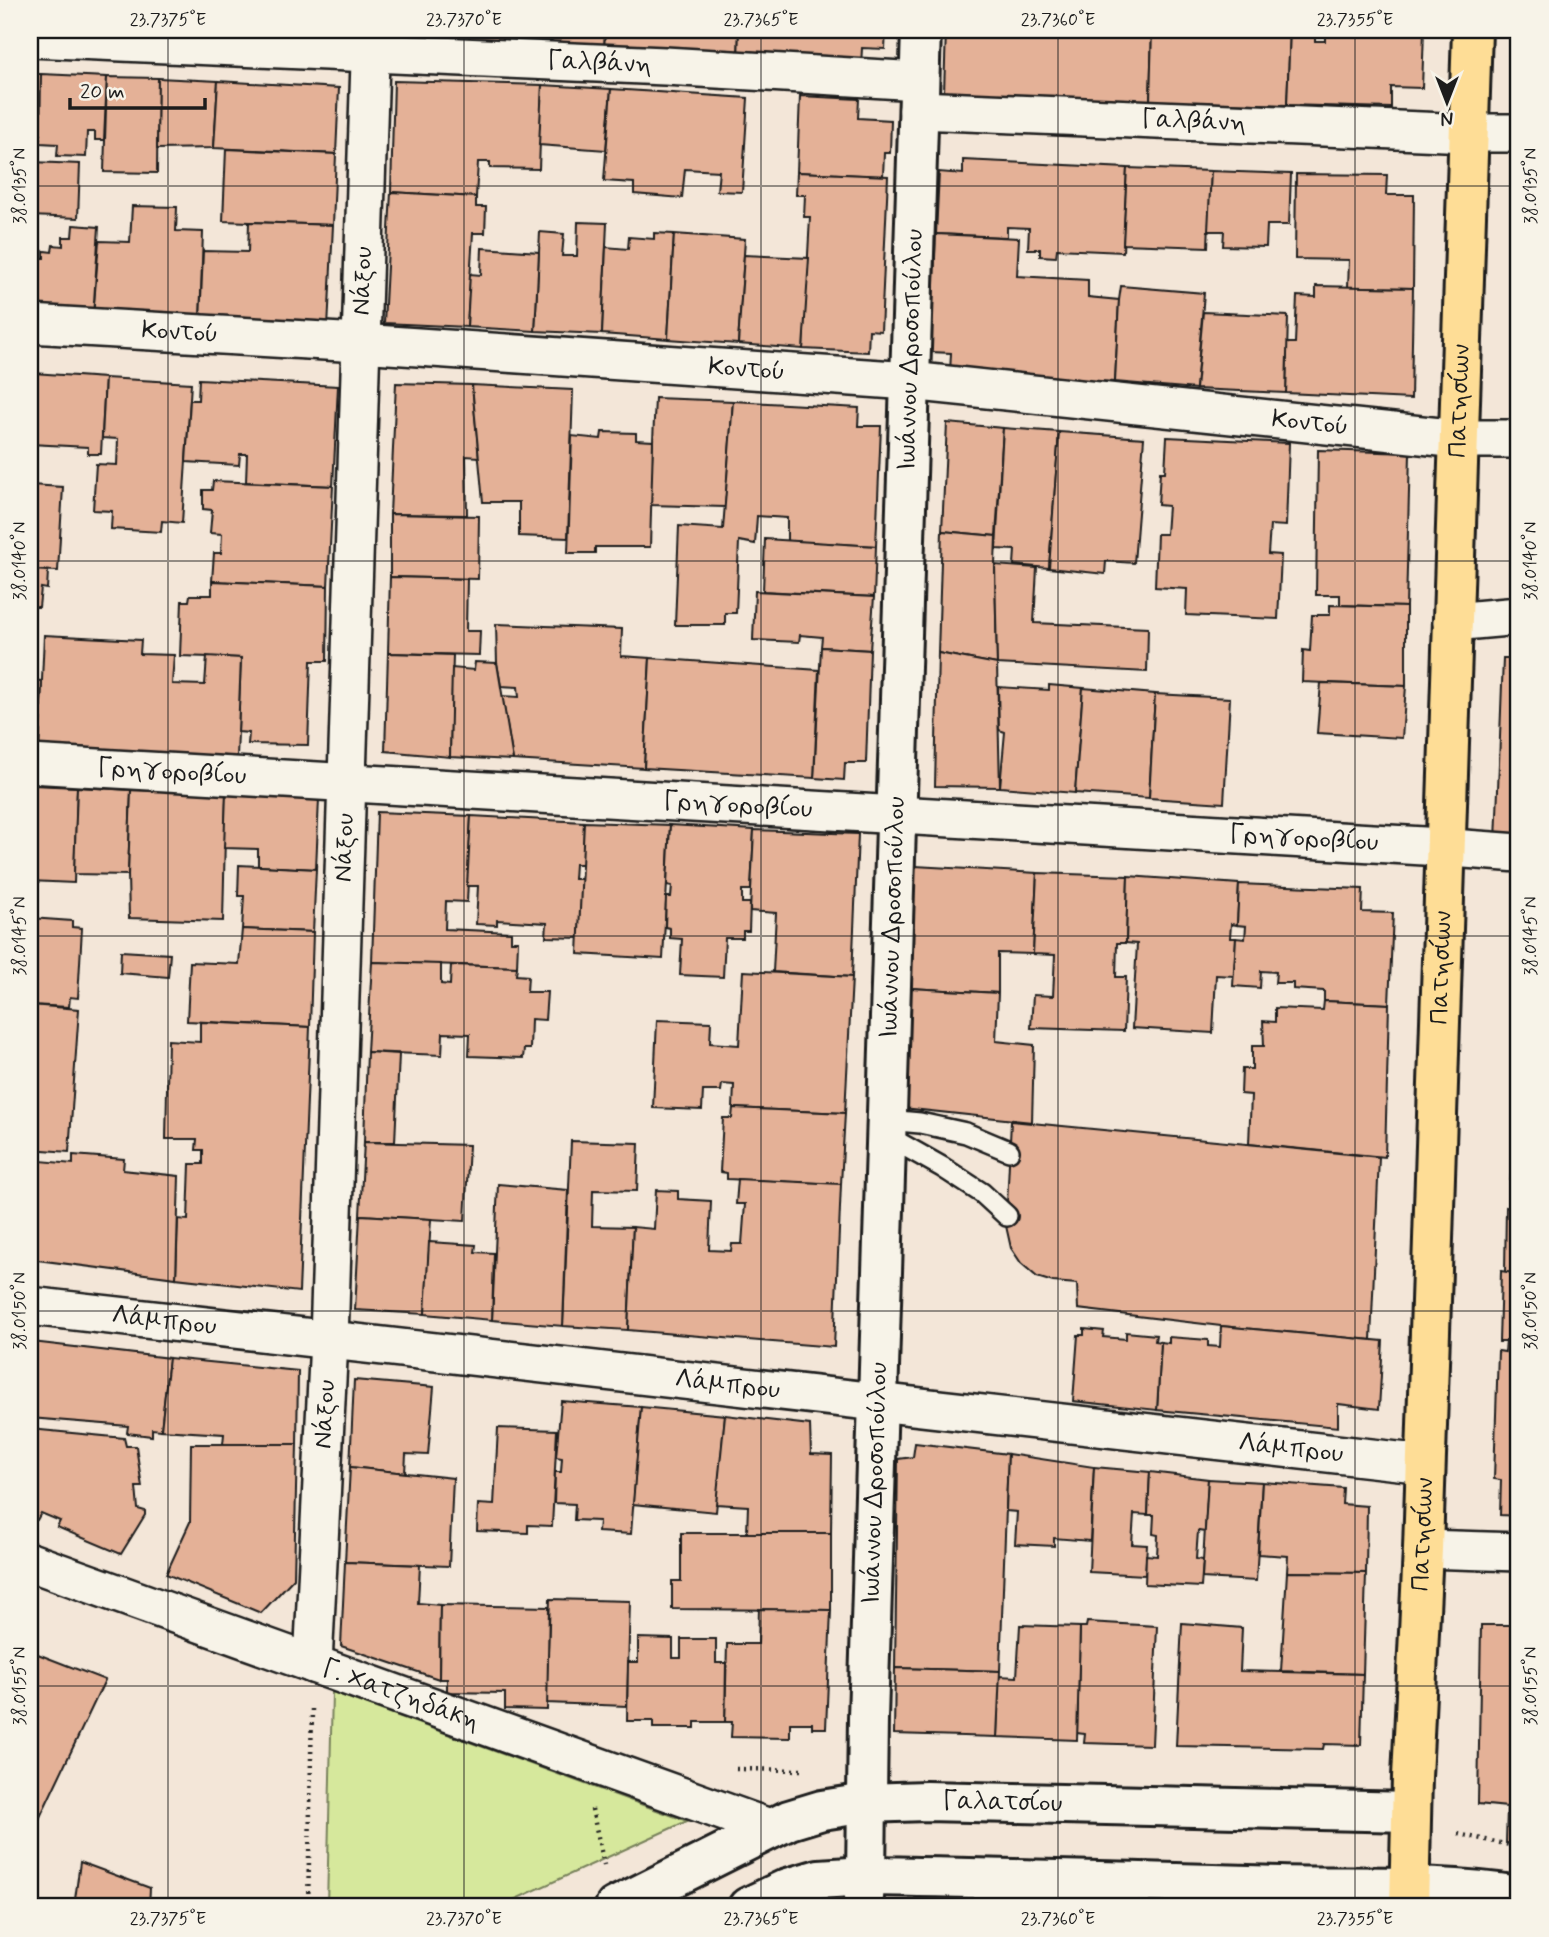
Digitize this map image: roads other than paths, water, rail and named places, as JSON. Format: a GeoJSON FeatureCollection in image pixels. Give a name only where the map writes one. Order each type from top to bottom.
{"type":"FeatureCollection","features":[{"type":"Feature","properties":{"kind":"main road","name":"Πατησίων"},"geometry":{"type":"LineString","coordinates":[[1409,1897],[1423,1549],[1472,30]]}},
{"type":"Feature","properties":{"kind":"street","name":"Ιωάννου Δροσοπούλου"},"geometry":{"type":"LineString","coordinates":[[864,1892],[921,30]]}},
{"type":"Feature","properties":{"kind":"street","name":"Γαλβάνη"},"geometry":{"type":"LineString","coordinates":[[30,38],[371,41],[664,66],[919,95],[1469,133],[1519,133]]}},
{"type":"Feature","properties":{"kind":"street","name":"Νάξου"},"geometry":{"type":"LineString","coordinates":[[313,1664],[328,1340],[371,41]]}},
{"type":"Feature","properties":{"kind":"street","name":"Κοντού"},"geometry":{"type":"LineString","coordinates":[[30,324],[360,343],[910,381],[1459,439],[1519,439]]}},
{"type":"Feature","properties":{"kind":"street"},"geometry":{"type":"LineString","coordinates":[[1452,622],[1519,616]]}},
{"type":"Feature","properties":{"kind":"street","name":"Γρηγοροβίου"},"geometry":{"type":"LineString","coordinates":[[30,764],[1519,853]]}},
{"type":"Feature","properties":{"kind":"street","name":"Λάμπρου"},"geometry":{"type":"LineString","coordinates":[[30,1306],[1425,1464]]}},
{"type":"Feature","properties":{"kind":"street"},"geometry":{"type":"LineString","coordinates":[[1423,1549],[1519,1552]]}},
{"type":"Feature","properties":{"kind":"street","name":"Γ. Χατζηδάκη"},"geometry":{"type":"LineString","coordinates":[[30,1562],[772,1829]]}},
{"type":"Feature","properties":{"kind":"street","name":"Γαλατσίου"},"geometry":{"type":"LineString","coordinates":[[615,1907],[789,1820],[822,1810],[866,1803],[926,1801],[1411,1812]]}},
{"type":"Feature","properties":{"kind":"street"},"geometry":{"type":"LineString","coordinates":[[748,1907],[788,1888],[819,1879],[864,1892],[1323,1887],[1409,1897],[1456,1888],[1519,1896]]}},
{"type":"Feature","properties":{"kind":"lane"},"geometry":{"type":"LineString","coordinates":[[887,1128],[920,1123],[966,1133],[1009,1151]]}},
{"type":"Feature","properties":{"kind":"lane"},"geometry":{"type":"LineString","coordinates":[[887,1128],[982,1194],[1006,1216]]}}]}
